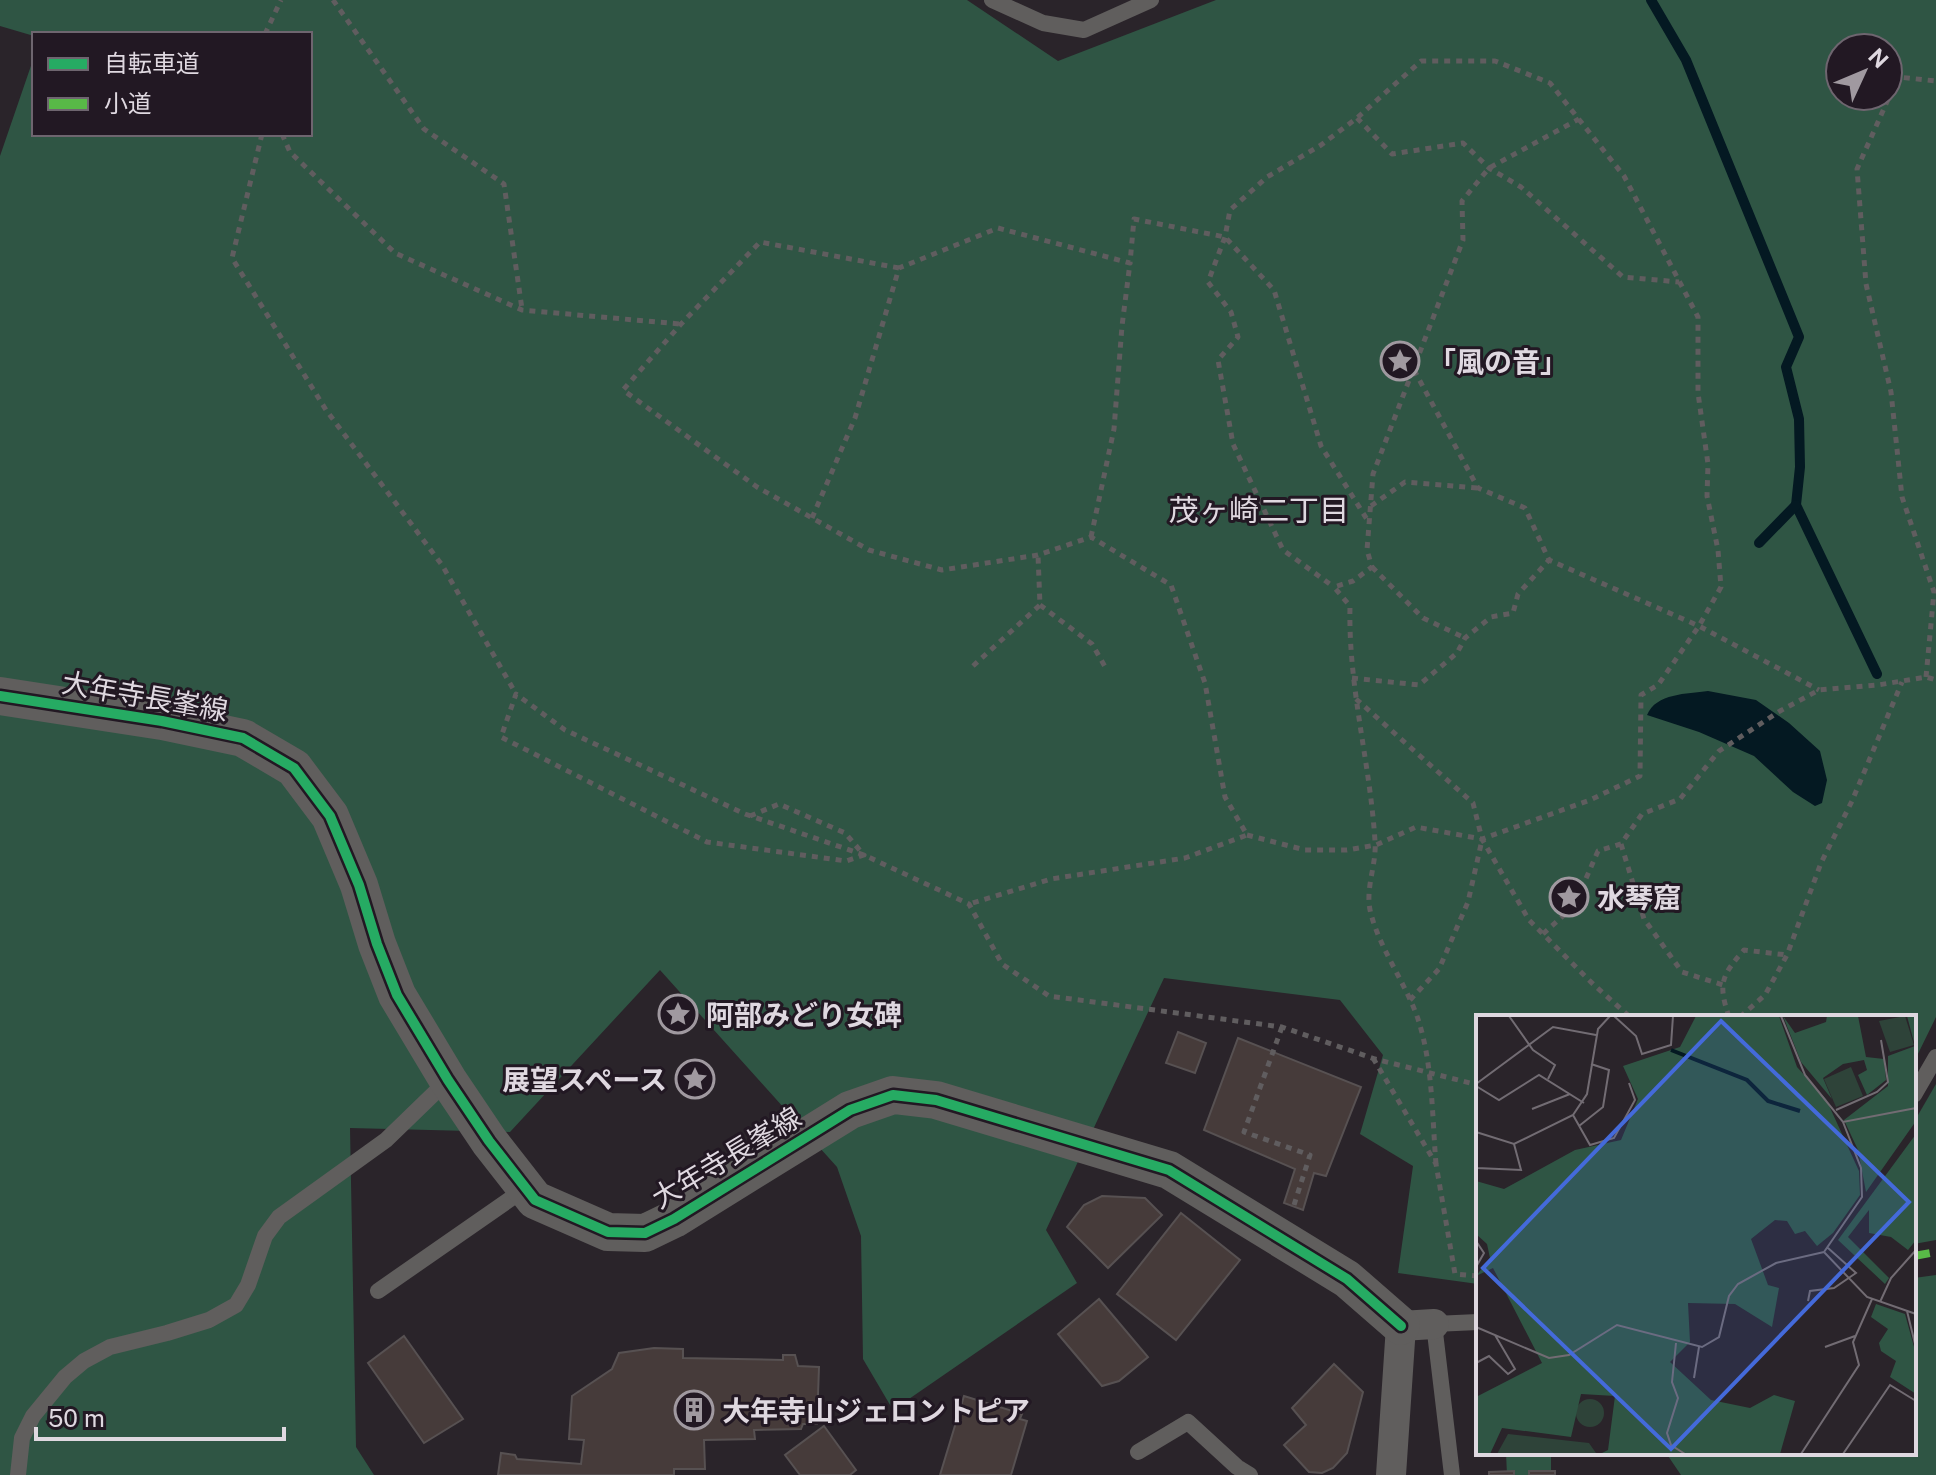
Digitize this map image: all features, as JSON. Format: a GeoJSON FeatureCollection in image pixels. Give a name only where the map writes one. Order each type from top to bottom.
{"type":"FeatureCollection","features":[{"type":"Feature","properties":{"kind":"street","name":"大年寺長峯線"},"geometry":{"type":"LineString","coordinates":[[0,696],[162,721],[243,738],[294,768],[330,816],[359,885],[397,995],[489,1141],[535,1200],[608,1232],[645,1233],[674,1219],[850,1110],[893,1095],[936,1100],[1169,1170],[1417,1325]]}},
{"type":"Feature","properties":{"kind":"street"},"geometry":{"type":"LineString","coordinates":[[1391,1475],[1417,1325]]}},
{"type":"Feature","properties":{"kind":"lane"},"geometry":{"type":"LineString","coordinates":[[992,0],[1043,23],[1084,30],[1151,0]]}},
{"type":"Feature","properties":{"kind":"lane"},"geometry":{"type":"LineString","coordinates":[[1916,1092],[1936,1057]]}},
{"type":"Feature","properties":{"kind":"lane"},"geometry":{"type":"LineString","coordinates":[[18,1475],[22,1438],[33,1416],[65,1377],[84,1361],[110,1347],[209,1320],[236,1305],[248,1285],[265,1236],[279,1217],[386,1140],[448,1080]]}},
{"type":"Feature","properties":{"kind":"lane"},"geometry":{"type":"LineString","coordinates":[[378,1291],[526,1188]]}},
{"type":"Feature","properties":{"kind":"lane"},"geometry":{"type":"LineString","coordinates":[[1452,1475],[1417,1325],[1476,1322]]}},
{"type":"Feature","properties":{"kind":"lane"},"geometry":{"type":"LineString","coordinates":[[1138,1452],[1188,1422],[1250,1475]]}},
{"type":"Feature","properties":{"kind":"path"},"geometry":{"type":"LineString","coordinates":[[266,32],[281,0]]}},
{"type":"Feature","properties":{"kind":"path"},"geometry":{"type":"LineString","coordinates":[[333,0],[424,129],[504,184],[522,310]]}},
{"type":"Feature","properties":{"kind":"path"},"geometry":{"type":"LineString","coordinates":[[969,904],[1051,879],[1185,858],[1247,835],[1305,850],[1347,850],[1376,845],[1416,827],[1482,839],[1590,800],[1640,776],[1641,695],[1658,685],[1699,626],[1721,587],[1718,550],[1707,496],[1708,464],[1698,393],[1698,317],[1624,176],[1550,83],[1495,61],[1421,61],[1357,118],[1321,145],[1267,177],[1230,210],[1225,237],[1208,282],[1231,312],[1238,337],[1218,360],[1233,444],[1283,550],[1334,587],[1350,606],[1352,678],[1367,761],[1376,845],[1370,913],[1418,1019],[1430,1073],[1436,1164],[1455,1274],[1476,1276]]}},
{"type":"Feature","properties":{"kind":"path"},"geometry":{"type":"LineString","coordinates":[[1926,677],[1934,592],[1902,497],[1891,392],[1866,284],[1857,169],[1898,77],[1936,81]]}},
{"type":"Feature","properties":{"kind":"path"},"geometry":{"type":"LineString","coordinates":[[1357,118],[1392,154],[1463,143],[1489,168],[1521,187],[1623,277],[1680,282]]}},
{"type":"Feature","properties":{"kind":"path"},"geometry":{"type":"LineString","coordinates":[[1465,638],[1423,618],[1372,567],[1367,550],[1373,474],[1463,240],[1462,201],[1489,168],[1579,119]]}},
{"type":"Feature","properties":{"kind":"path"},"geometry":{"type":"LineString","coordinates":[[262,136],[232,258],[326,410],[442,565],[516,694],[565,730],[750,816],[864,855],[969,904],[1002,964],[1049,996],[1282,1027],[1372,1058],[1476,1084]]}},
{"type":"Feature","properties":{"kind":"path"},"geometry":{"type":"LineString","coordinates":[[283,136],[290,152],[395,253],[522,310],[681,324]]}},
{"type":"Feature","properties":{"kind":"path"},"geometry":{"type":"LineString","coordinates":[[1091,537],[1114,429],[1134,219],[1225,237],[1274,290],[1321,446],[1369,522]]}},
{"type":"Feature","properties":{"kind":"path"},"geometry":{"type":"LineString","coordinates":[[1130,263],[998,228],[899,268],[760,242],[623,390],[757,487],[869,550],[942,570],[1038,555],[1091,537],[1171,585],[1205,683],[1225,797],[1247,835]]}},
{"type":"Feature","properties":{"kind":"path"},"geometry":{"type":"LineString","coordinates":[[812,518],[855,418],[899,268]]}},
{"type":"Feature","properties":{"kind":"path"},"geometry":{"type":"LineString","coordinates":[[1413,369],[1478,488]]}},
{"type":"Feature","properties":{"kind":"path"},"geometry":{"type":"LineString","coordinates":[[1370,506],[1405,482],[1478,488],[1525,508],[1549,560],[1699,626],[1819,690]]}},
{"type":"Feature","properties":{"kind":"path"},"geometry":{"type":"LineString","coordinates":[[973,666],[1040,605],[1038,555]]}},
{"type":"Feature","properties":{"kind":"path"},"geometry":{"type":"LineString","coordinates":[[1352,678],[1419,685],[1457,653],[1465,638],[1491,617],[1513,613],[1518,594],[1549,560]]}},
{"type":"Feature","properties":{"kind":"path"},"geometry":{"type":"LineString","coordinates":[[1334,587],[1353,581],[1372,567]]}},
{"type":"Feature","properties":{"kind":"path"},"geometry":{"type":"LineString","coordinates":[[1040,605],[1092,644],[1107,670]]}},
{"type":"Feature","properties":{"kind":"path"},"geometry":{"type":"LineString","coordinates":[[1543,934],[1574,906],[1598,851],[1621,844],[1642,814],[1680,799],[1719,751],[1780,711],[1819,690],[1926,677],[1936,680]]}},
{"type":"Feature","properties":{"kind":"path"},"geometry":{"type":"LineString","coordinates":[[1742,1015],[1765,995],[1787,955],[1821,863],[1852,801],[1902,681]]}},
{"type":"Feature","properties":{"kind":"path"},"geometry":{"type":"LineString","coordinates":[[516,694],[501,737],[707,842],[846,861],[864,855]]}},
{"type":"Feature","properties":{"kind":"path"},"geometry":{"type":"LineString","coordinates":[[1355,697],[1473,803],[1482,839],[1529,920],[1628,1015]]}},
{"type":"Feature","properties":{"kind":"path"},"geometry":{"type":"LineString","coordinates":[[750,816],[779,804],[845,833],[864,855]]}},
{"type":"Feature","properties":{"kind":"path"},"geometry":{"type":"LineString","coordinates":[[1410,1000],[1439,969],[1468,902],[1482,839]]}},
{"type":"Feature","properties":{"kind":"path"},"geometry":{"type":"LineString","coordinates":[[1621,844],[1644,919],[1682,972],[1723,985]]}},
{"type":"Feature","properties":{"kind":"path"},"geometry":{"type":"LineString","coordinates":[[1728,1015],[1721,995],[1726,971],[1744,950],[1787,955]]}},
{"type":"Feature","properties":{"kind":"path"},"geometry":{"type":"LineString","coordinates":[[1282,1027],[1244,1132],[1310,1155],[1283,1240]]}},
{"type":"Feature","properties":{"kind":"path"},"geometry":{"type":"LineString","coordinates":[[1372,1058],[1436,1164]]}},
{"type":"Feature","properties":{"kind":"green space"},"geometry":{"type":"Polygon","coordinates":[[[0,0],[967,0],[1058,61],[1216,0],[1936,0],[1936,1017],[1916,1058],[1916,1015],[1476,1015],[1476,1284],[1398,1273],[1413,1166],[1360,1134],[1383,1055],[1340,1000],[1164,978],[1046,1230],[1077,1283],[893,1410],[863,1359],[861,1236],[837,1167],[660,970],[510,1132],[350,1128],[356,1447],[374,1475],[0,1475],[0,156],[32,63],[32,136],[312,136],[312,32],[32,32],[32,35],[0,26],[0,0]]]}},
{"type":"Feature","properties":{"kind":"green space"},"geometry":{"type":"Polygon","coordinates":[[[1936,1084],[1936,1240],[1916,1244],[1916,1119],[1936,1084]]]}},
{"type":"Feature","properties":{"kind":"green space"},"geometry":{"type":"Polygon","coordinates":[[[1936,1275],[1936,1475],[1681,1475],[1667,1455],[1916,1455],[1916,1278],[1936,1275]]]}},
{"type":"Feature","properties":{"kind":"green space"},"geometry":{"type":"Polygon","coordinates":[[[1506,1455],[1551,1455],[1551,1475],[1507,1475],[1506,1455]]]}},
{"type":"Feature","properties":{"kind":"water"},"geometry":{"type":"Polygon","coordinates":[[[1708,691],[1756,700],[1789,723],[1820,751],[1827,780],[1822,803],[1815,806],[1793,792],[1754,756],[1699,732],[1647,715],[1657,702],[1682,694],[1708,691]]]}},
{"type":"Feature","properties":{"kind":"building"},"geometry":{"type":"Polygon","coordinates":[[[1178,1032],[1206,1043],[1195,1073],[1166,1063],[1178,1032]]]}},
{"type":"Feature","properties":{"kind":"building"},"geometry":{"type":"Polygon","coordinates":[[[1238,1038],[1361,1087],[1326,1176],[1314,1173],[1303,1210],[1284,1203],[1295,1169],[1204,1130],[1238,1038]]]}},
{"type":"Feature","properties":{"kind":"building"},"geometry":{"type":"Polygon","coordinates":[[[1102,1196],[1145,1198],[1162,1215],[1108,1268],[1067,1227],[1084,1205],[1102,1196]]]}},
{"type":"Feature","properties":{"kind":"building"},"geometry":{"type":"Polygon","coordinates":[[[1181,1213],[1240,1260],[1176,1340],[1117,1294],[1181,1213]]]}},
{"type":"Feature","properties":{"kind":"building"},"geometry":{"type":"Polygon","coordinates":[[[1099,1299],[1148,1357],[1119,1381],[1102,1386],[1058,1334],[1099,1299]]]}},
{"type":"Feature","properties":{"kind":"building"},"geometry":{"type":"Polygon","coordinates":[[[404,1336],[463,1419],[424,1443],[368,1363],[404,1336]]]}},
{"type":"Feature","properties":{"kind":"building","name":"大年寺山ジェロントピア"},"geometry":{"type":"Polygon","coordinates":[[[654,1348],[683,1349],[683,1358],[783,1360],[783,1355],[795,1355],[798,1366],[819,1367],[817,1424],[803,1424],[801,1429],[754,1430],[755,1439],[704,1440],[705,1469],[674,1469],[674,1475],[498,1475],[501,1453],[515,1455],[517,1459],[581,1464],[584,1440],[569,1439],[572,1396],[612,1369],[619,1353],[654,1348]]]}},
{"type":"Feature","properties":{"kind":"building"},"geometry":{"type":"Polygon","coordinates":[[[1334,1364],[1363,1392],[1347,1453],[1333,1468],[1322,1473],[1309,1472],[1284,1445],[1306,1425],[1292,1408],[1334,1364]]]}},
{"type":"Feature","properties":{"kind":"building"},"geometry":{"type":"Polygon","coordinates":[[[964,1396],[1022,1414],[1020,1419],[1027,1421],[1011,1475],[940,1475],[964,1396]]]}},
{"type":"Feature","properties":{"kind":"building"},"geometry":{"type":"Polygon","coordinates":[[[824,1426],[856,1470],[850,1475],[800,1475],[785,1455],[824,1426]]]}},
{"type":"Feature","properties":{"kind":"building"},"geometry":{"type":"Polygon","coordinates":[[[1514,1471],[1514,1475],[1489,1475],[1489,1472],[1514,1471]]]}},
{"type":"Feature","properties":{"kind":"building"},"geometry":{"type":"Polygon","coordinates":[[[1529,1471],[1555,1471],[1555,1475],[1529,1475],[1529,1471]]]}},
{"type":"Feature","properties":{"kind":"waterway"},"geometry":{"type":"LineString","coordinates":[[1651,0],[1686,60],[1799,337],[1786,367],[1799,419],[1800,467],[1796,505],[1877,674]]}},
{"type":"Feature","properties":{"kind":"waterway"},"geometry":{"type":"LineString","coordinates":[[1759,543],[1796,505]]}},
{"type":"Feature","properties":{"kind":"marked path"},"geometry":{"type":"LineString","coordinates":[[1916,1256],[1936,1252]]}},
{"type":"Feature","properties":{"kind":"cycle path"},"geometry":{"type":"LineString","coordinates":[[0,696],[162,721],[243,738],[294,768],[330,816],[359,885],[397,995],[489,1141],[535,1200],[608,1232],[645,1233],[674,1219],[850,1110],[893,1095],[936,1100],[1169,1170],[1347,1279],[1401,1326]]}},
{"type":"Feature","properties":{"kind":"place","name":"「風の音」"},"geometry":{"type":"Point","coordinates":[1400,361]}},
{"type":"Feature","properties":{"kind":"place","name":"水琴窟"},"geometry":{"type":"Point","coordinates":[1569,897]}},
{"type":"Feature","properties":{"kind":"place","name":"阿部みどり女碑"},"geometry":{"type":"Point","coordinates":[678,1014]}},
{"type":"Feature","properties":{"kind":"place","name":"展望スペース"},"geometry":{"type":"Point","coordinates":[695,1079]}},
{"type":"Feature","properties":{"kind":"place","name":"大年寺山ジェロントピア"},"geometry":{"type":"Point","coordinates":[694,1410]}},
{"type":"Feature","properties":{"kind":"district","name":"茂ヶ崎二丁目"},"geometry":{"type":"Point","coordinates":[1259,510]}}]}
